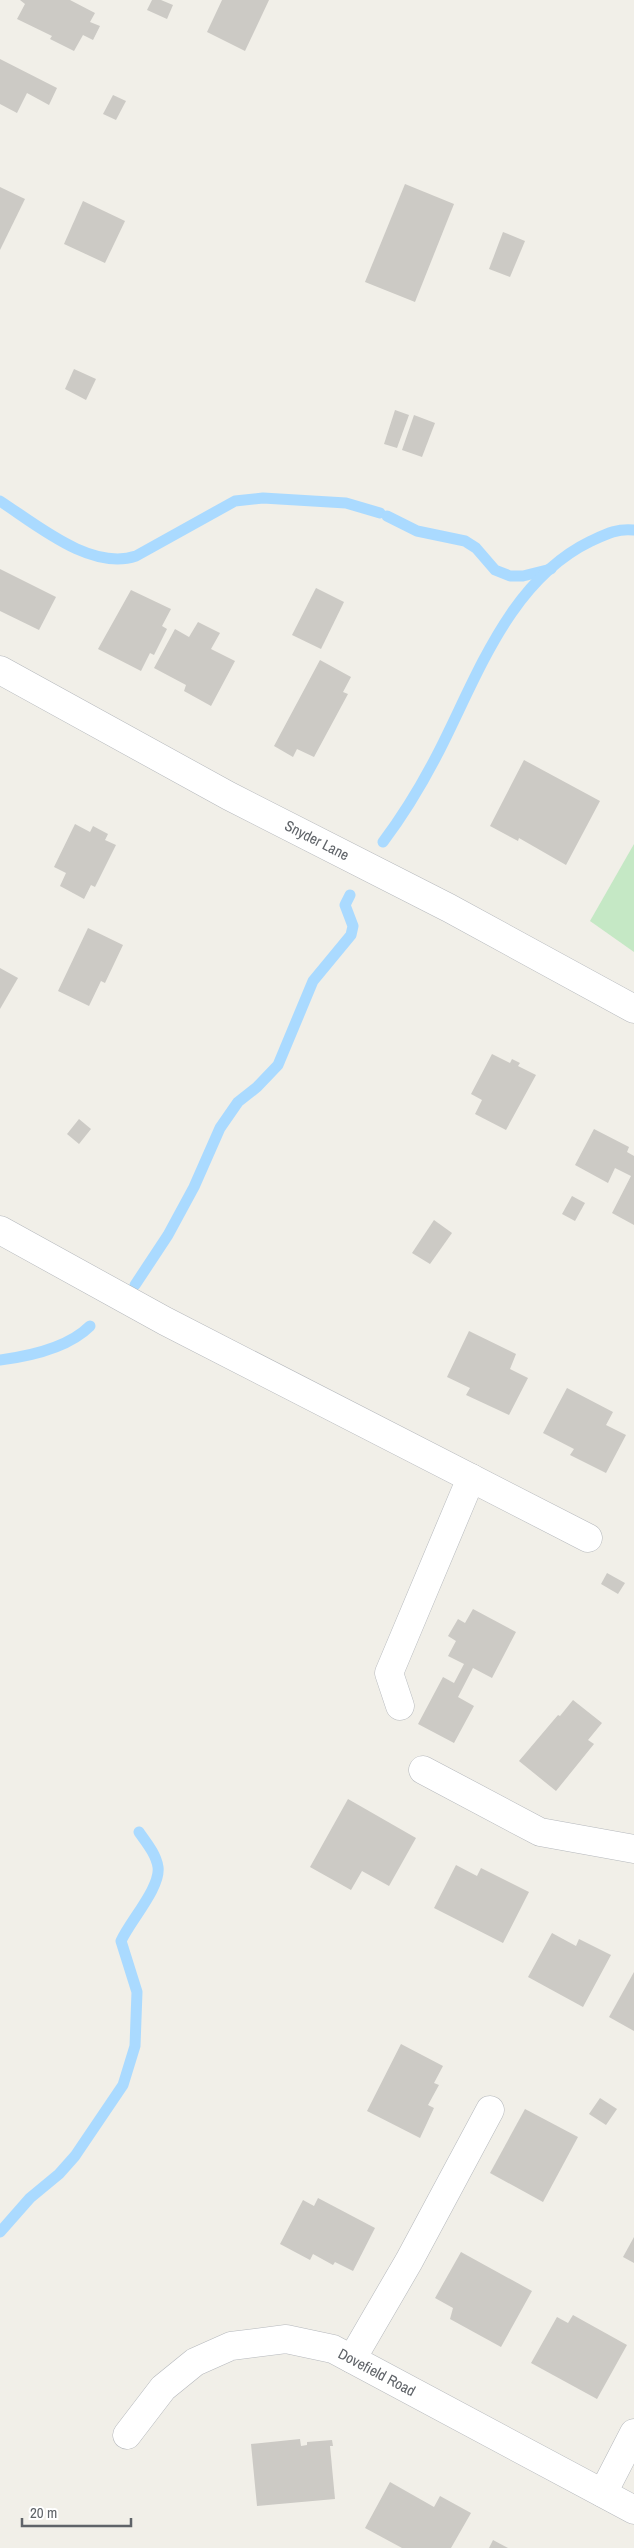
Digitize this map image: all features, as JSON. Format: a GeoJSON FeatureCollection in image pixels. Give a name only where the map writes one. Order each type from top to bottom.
{"type":"FeatureCollection","features":[{"type":"Feature","properties":{"kind":"street","name":"Snyder Lane"},"geometry":{"type":"LineString","coordinates":[[0,670],[229,796],[450,908],[634,1009]]}},
{"type":"Feature","properties":{"kind":"street"},"geometry":{"type":"LineString","coordinates":[[0,1230],[165,1321],[588,1538]]}},
{"type":"Feature","properties":{"kind":"street"},"geometry":{"type":"LineString","coordinates":[[400,1706],[389,1673],[471,1478]]}},
{"type":"Feature","properties":{"kind":"street"},"geometry":{"type":"LineString","coordinates":[[423,1770],[540,1832],[634,1849]]}},
{"type":"Feature","properties":{"kind":"street"},"geometry":{"type":"LineString","coordinates":[[352,2359],[409,2261],[490,2110]]}},
{"type":"Feature","properties":{"kind":"street","name":"Dovefield Road"},"geometry":{"type":"LineString","coordinates":[[128,2434],[163,2388],[195,2362],[231,2346],[286,2339],[333,2349],[634,2510]]}},
{"type":"Feature","properties":{"kind":"street"},"geometry":{"type":"LineString","coordinates":[[603,2493],[634,2433]]}},
{"type":"Feature","properties":{"kind":"green space"},"geometry":{"type":"Polygon","coordinates":[[[634,844],[634,952],[590,921],[634,844]]]}},
{"type":"Feature","properties":{"kind":"building"},"geometry":{"type":"Polygon","coordinates":[[[20,0],[70,0],[95,13],[90,22],[100,26],[93,40],[83,35],[74,51],[50,39],[52,36],[17,19],[25,4],[20,0]]]}},
{"type":"Feature","properties":{"kind":"building"},"geometry":{"type":"Polygon","coordinates":[[[152,0],[161,0],[173,5],[167,19],[147,10],[152,0]]]}},
{"type":"Feature","properties":{"kind":"building"},"geometry":{"type":"Polygon","coordinates":[[[222,0],[269,0],[245,51],[207,32],[222,0]]]}},
{"type":"Feature","properties":{"kind":"building"},"geometry":{"type":"Polygon","coordinates":[[[0,59],[57,88],[49,105],[27,93],[17,113],[0,104],[0,59]]]}},
{"type":"Feature","properties":{"kind":"building"},"geometry":{"type":"Polygon","coordinates":[[[113,95],[126,101],[116,120],[103,114],[113,95]]]}},
{"type":"Feature","properties":{"kind":"building"},"geometry":{"type":"Polygon","coordinates":[[[405,184],[454,204],[415,302],[365,282],[405,184]]]}},
{"type":"Feature","properties":{"kind":"building"},"geometry":{"type":"Polygon","coordinates":[[[0,187],[25,199],[0,250],[0,187]]]}},
{"type":"Feature","properties":{"kind":"building"},"geometry":{"type":"Polygon","coordinates":[[[83,201],[125,221],[105,263],[64,244],[83,201]]]}},
{"type":"Feature","properties":{"kind":"building"},"geometry":{"type":"Polygon","coordinates":[[[503,232],[525,241],[510,277],[489,269],[503,232]]]}},
{"type":"Feature","properties":{"kind":"building"},"geometry":{"type":"Polygon","coordinates":[[[74,369],[96,379],[86,400],[65,389],[74,369]]]}},
{"type":"Feature","properties":{"kind":"building"},"geometry":{"type":"Polygon","coordinates":[[[395,410],[409,415],[397,448],[384,444],[395,410]]]}},
{"type":"Feature","properties":{"kind":"building"},"geometry":{"type":"Polygon","coordinates":[[[414,415],[435,423],[422,457],[402,450],[414,415]]]}},
{"type":"Feature","properties":{"kind":"building"},"geometry":{"type":"Polygon","coordinates":[[[0,569],[56,597],[39,630],[0,611],[0,569]]]}},
{"type":"Feature","properties":{"kind":"building"},"geometry":{"type":"Polygon","coordinates":[[[316,588],[344,602],[321,649],[292,635],[316,588]]]}},
{"type":"Feature","properties":{"kind":"building"},"geometry":{"type":"Polygon","coordinates":[[[131,590],[171,609],[162,626],[167,629],[154,655],[150,653],[141,671],[98,649],[131,590]]]}},
{"type":"Feature","properties":{"kind":"building"},"geometry":{"type":"Polygon","coordinates":[[[198,622],[220,633],[211,649],[235,661],[211,706],[184,691],[186,685],[154,668],[175,629],[189,637],[198,622]]]}},
{"type":"Feature","properties":{"kind":"building"},"geometry":{"type":"Polygon","coordinates":[[[320,660],[351,677],[343,692],[348,694],[314,757],[297,749],[293,757],[274,746],[320,660]]]}},
{"type":"Feature","properties":{"kind":"building"},"geometry":{"type":"Polygon","coordinates":[[[524,760],[600,801],[566,865],[519,838],[518,841],[490,826],[524,760]]]}},
{"type":"Feature","properties":{"kind":"building"},"geometry":{"type":"Polygon","coordinates":[[[75,824],[90,832],[93,826],[108,834],[105,840],[116,845],[95,887],[91,885],[84,899],[60,886],[66,873],[54,867],[75,824]]]}},
{"type":"Feature","properties":{"kind":"building"},"geometry":{"type":"Polygon","coordinates":[[[88,928],[123,945],[105,983],[101,981],[89,1006],[58,991],[88,928]]]}},
{"type":"Feature","properties":{"kind":"building"},"geometry":{"type":"Polygon","coordinates":[[[0,968],[18,978],[0,1009],[0,968]]]}},
{"type":"Feature","properties":{"kind":"building"},"geometry":{"type":"Polygon","coordinates":[[[492,1054],[510,1063],[512,1059],[520,1063],[518,1066],[536,1075],[506,1130],[475,1114],[482,1100],[471,1094],[492,1054]]]}},
{"type":"Feature","properties":{"kind":"building"},"geometry":{"type":"Polygon","coordinates":[[[79,1119],[91,1129],[79,1144],[67,1134],[79,1119]]]}},
{"type":"Feature","properties":{"kind":"building"},"geometry":{"type":"Polygon","coordinates":[[[594,1129],[629,1147],[627,1152],[634,1156],[634,1225],[612,1213],[631,1176],[615,1168],[608,1183],[575,1165],[594,1129]]]}},
{"type":"Feature","properties":{"kind":"building"},"geometry":{"type":"Polygon","coordinates":[[[572,1196],[585,1203],[575,1221],[562,1214],[572,1196]]]}},
{"type":"Feature","properties":{"kind":"building"},"geometry":{"type":"Polygon","coordinates":[[[434,1220],[452,1233],[430,1264],[412,1253],[434,1220]]]}},
{"type":"Feature","properties":{"kind":"building"},"geometry":{"type":"Polygon","coordinates":[[[469,1331],[516,1354],[510,1369],[528,1378],[509,1415],[466,1395],[470,1388],[447,1377],[469,1331]]]}},
{"type":"Feature","properties":{"kind":"building"},"geometry":{"type":"Polygon","coordinates":[[[567,1388],[613,1412],[606,1425],[626,1435],[606,1473],[570,1455],[574,1449],[543,1433],[567,1388]]]}},
{"type":"Feature","properties":{"kind":"building"},"geometry":{"type":"Polygon","coordinates":[[[607,1573],[625,1583],[618,1594],[601,1584],[607,1573]]]}},
{"type":"Feature","properties":{"kind":"building"},"geometry":{"type":"Polygon","coordinates":[[[473,1609],[516,1632],[492,1678],[473,1668],[458,1697],[474,1706],[454,1743],[418,1724],[443,1677],[454,1683],[464,1664],[448,1656],[456,1641],[448,1636],[458,1619],[465,1623],[473,1609]]]}},
{"type":"Feature","properties":{"kind":"building"},"geometry":{"type":"Polygon","coordinates":[[[573,1700],[602,1723],[588,1740],[594,1744],[556,1791],[519,1761],[573,1700]]]}},
{"type":"Feature","properties":{"kind":"building"},"geometry":{"type":"Polygon","coordinates":[[[348,1799],[416,1838],[389,1886],[362,1871],[351,1890],[310,1867],[348,1799]]]}},
{"type":"Feature","properties":{"kind":"building"},"geometry":{"type":"Polygon","coordinates":[[[456,1865],[477,1876],[481,1868],[529,1892],[503,1943],[434,1908],[456,1865]]]}},
{"type":"Feature","properties":{"kind":"building"},"geometry":{"type":"Polygon","coordinates":[[[552,1933],[576,1946],[579,1939],[611,1955],[583,2007],[528,1977],[552,1933]]]}},
{"type":"Feature","properties":{"kind":"building"},"geometry":{"type":"Polygon","coordinates":[[[634,1972],[634,2031],[609,2017],[634,1972]]]}},
{"type":"Feature","properties":{"kind":"building"},"geometry":{"type":"Polygon","coordinates":[[[401,2044],[443,2066],[434,2083],[439,2085],[428,2105],[434,2108],[420,2138],[367,2111],[401,2044]]]}},
{"type":"Feature","properties":{"kind":"building"},"geometry":{"type":"Polygon","coordinates":[[[600,2098],[617,2109],[606,2125],[589,2114],[600,2098]]]}},
{"type":"Feature","properties":{"kind":"building"},"geometry":{"type":"Polygon","coordinates":[[[525,2109],[578,2137],[543,2202],[490,2173],[525,2109]]]}},
{"type":"Feature","properties":{"kind":"building"},"geometry":{"type":"Polygon","coordinates":[[[318,2198],[375,2228],[353,2271],[335,2262],[333,2265],[313,2254],[310,2260],[280,2244],[303,2200],[314,2206],[318,2198]]]}},
{"type":"Feature","properties":{"kind":"building"},"geometry":{"type":"Polygon","coordinates":[[[634,2237],[634,2263],[623,2257],[634,2237]]]}},
{"type":"Feature","properties":{"kind":"building"},"geometry":{"type":"Polygon","coordinates":[[[461,2252],[532,2291],[501,2347],[450,2319],[453,2308],[435,2298],[461,2252]]]}},
{"type":"Feature","properties":{"kind":"building"},"geometry":{"type":"Polygon","coordinates":[[[573,2315],[627,2345],[597,2399],[531,2363],[557,2317],[568,2323],[573,2315]]]}},
{"type":"Feature","properties":{"kind":"building"},"geometry":{"type":"Polygon","coordinates":[[[300,2439],[301,2446],[307,2445],[307,2442],[332,2440],[333,2446],[330,2446],[335,2499],[257,2506],[251,2444],[300,2439]]]}},
{"type":"Feature","properties":{"kind":"building"},"geometry":{"type":"Polygon","coordinates":[[[390,2482],[434,2507],[440,2496],[471,2513],[451,2548],[402,2548],[365,2528],[390,2482]]]}},
{"type":"Feature","properties":{"kind":"building"},"geometry":{"type":"Polygon","coordinates":[[[493,2540],[508,2548],[489,2548],[493,2540]]]}},
{"type":"Feature","properties":{"kind":"waterway"},"geometry":{"type":"LineString","coordinates":[[0,501],[47,533],[83,552],[119,559],[136,556],[235,501],[263,498],[346,503],[380,513]]}},
{"type":"Feature","properties":{"kind":"waterway"},"geometry":{"type":"LineString","coordinates":[[387,516],[417,531],[465,541],[476,548],[495,570],[510,576],[523,576],[551,569]]}},
{"type":"Feature","properties":{"kind":"waterway"},"geometry":{"type":"LineString","coordinates":[[383,842],[425,778],[481,665],[516,607],[537,581],[562,559],[591,541],[607,534],[623,530],[634,530]]}},
{"type":"Feature","properties":{"kind":"waterway"},"geometry":{"type":"LineString","coordinates":[[135,1285],[168,1235],[194,1187],[220,1128],[238,1102],[257,1087],[278,1065],[313,981],[351,935],[353,926],[345,905],[350,895]]}},
{"type":"Feature","properties":{"kind":"waterway"},"geometry":{"type":"LineString","coordinates":[[0,1360],[48,1350],[71,1340],[90,1326]]}},
{"type":"Feature","properties":{"kind":"waterway"},"geometry":{"type":"LineString","coordinates":[[0,2232],[30,2198],[59,2174],[75,2156],[123,2085],[135,2046],[137,1992],[121,1941],[150,1894],[158,1875],[155,1857],[139,1832]]}}]}
